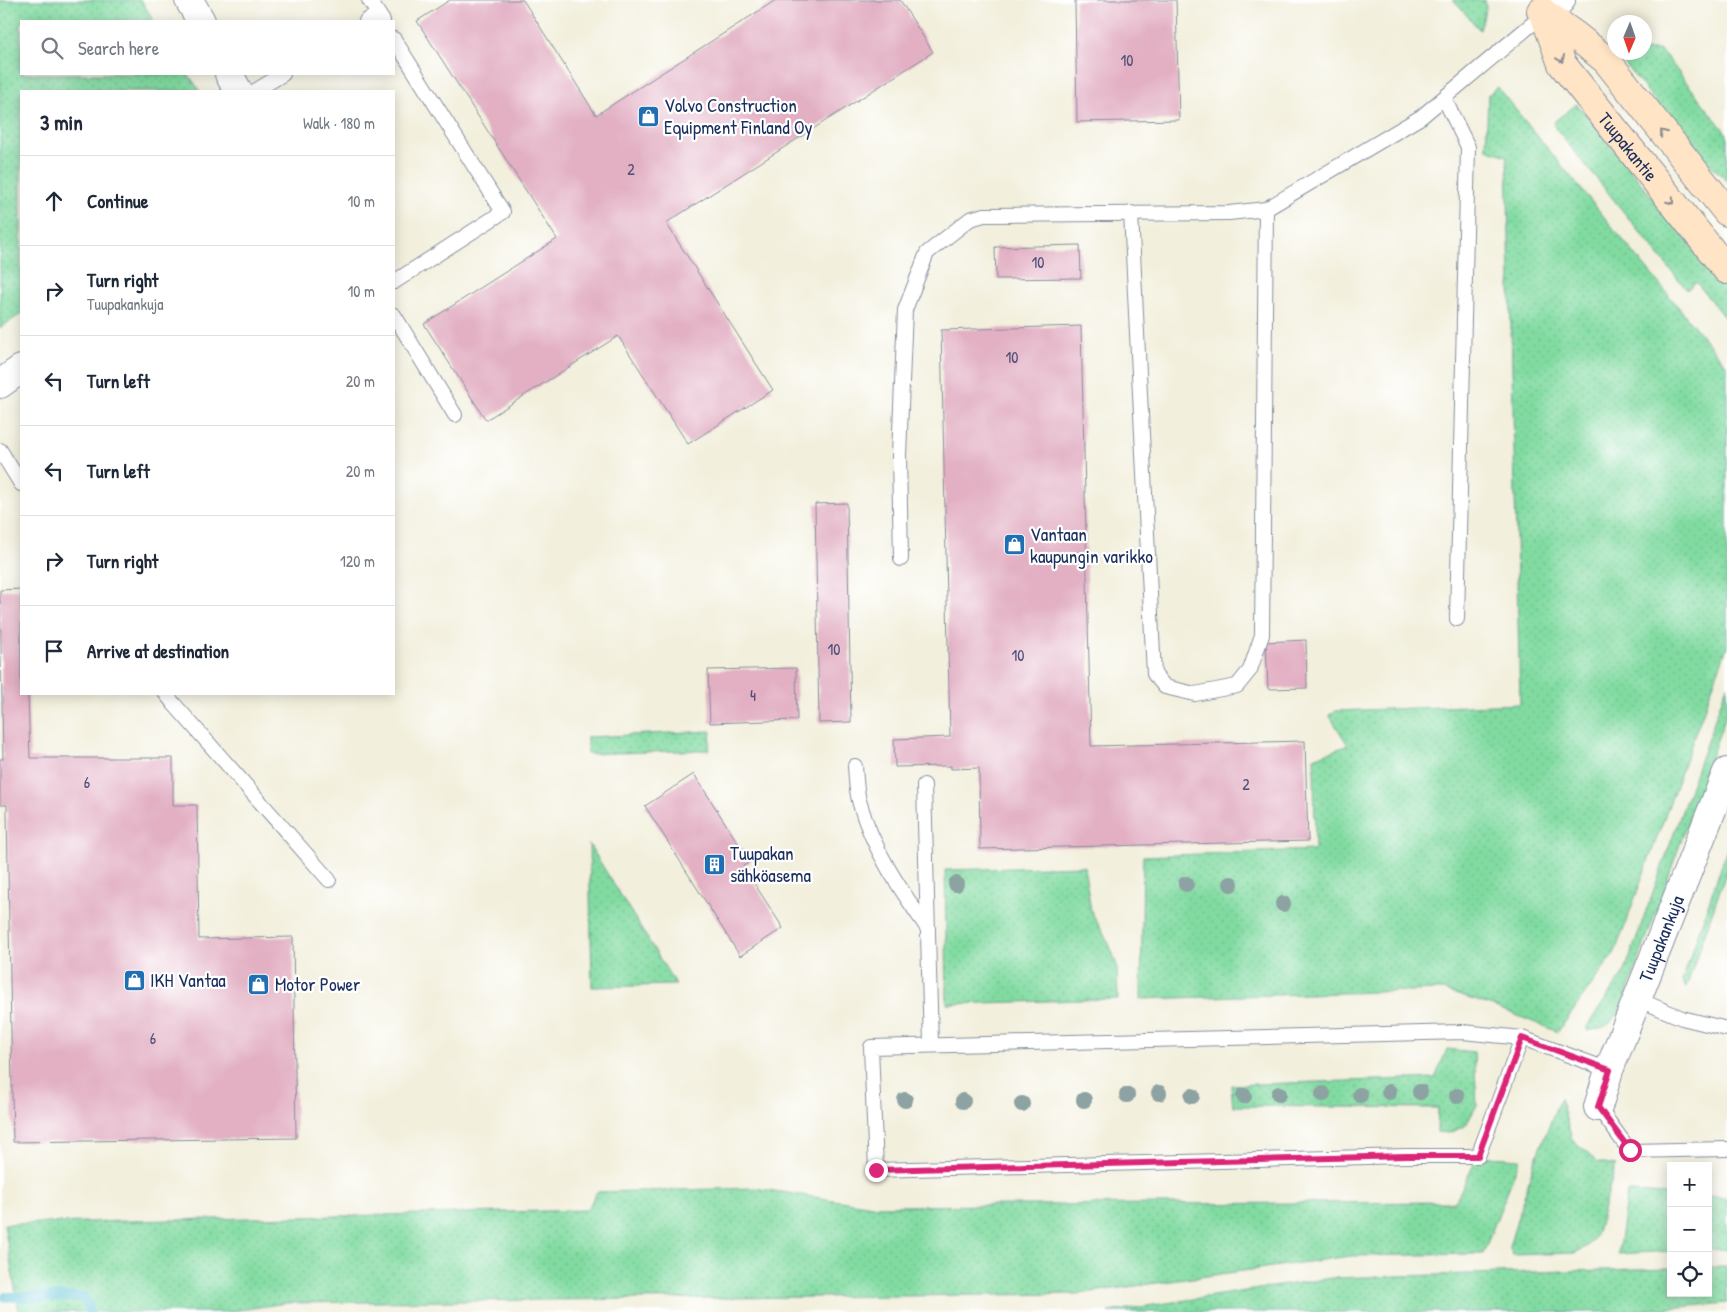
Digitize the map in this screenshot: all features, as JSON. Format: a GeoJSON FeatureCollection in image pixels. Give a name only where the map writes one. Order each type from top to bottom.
{"type":"FeatureCollection","features":[{"type":"Feature","properties":{"kind":"main road","name":"Tuupakantie"},"geometry":{"type":"LineString","coordinates":[[1546,5],[1576,36],[1606,60],[1727,212]]}},
{"type":"Feature","properties":{"kind":"main road","name":"Tuupakantie"},"geometry":{"type":"LineString","coordinates":[[1546,5],[1562,64],[1727,270]]}},
{"type":"Feature","properties":{"kind":"street"},"geometry":{"type":"LineString","coordinates":[[189,0],[200,20]]}},
{"type":"Feature","properties":{"kind":"street"},"geometry":{"type":"LineString","coordinates":[[230,75],[237,90]]}},
{"type":"Feature","properties":{"kind":"street"},"geometry":{"type":"LineString","coordinates":[[0,384],[20,371]]}},
{"type":"Feature","properties":{"kind":"street","name":"Tuupakankuja"},"geometry":{"type":"LineString","coordinates":[[1598,1107],[1637,999],[1727,772]]}},
{"type":"Feature","properties":{"kind":"lane"},"geometry":{"type":"LineString","coordinates":[[369,0],[380,17]]}},
{"type":"Feature","properties":{"kind":"lane"},"geometry":{"type":"LineString","coordinates":[[901,559],[899,455],[905,310],[927,253],[970,219],[984,215],[1229,213],[1266,209],[1421,117],[1546,5]]}},
{"type":"Feature","properties":{"kind":"lane"},"geometry":{"type":"LineString","coordinates":[[395,41],[503,212],[395,281]]}},
{"type":"Feature","properties":{"kind":"lane"},"geometry":{"type":"LineString","coordinates":[[257,90],[281,75]]}},
{"type":"Feature","properties":{"kind":"lane"},"geometry":{"type":"LineString","coordinates":[[1444,98],[1468,147],[1457,619]]}},
{"type":"Feature","properties":{"kind":"lane"},"geometry":{"type":"LineString","coordinates":[[1131,213],[1154,674],[1165,687],[1195,694],[1237,686],[1250,670],[1262,634],[1266,209]]}},
{"type":"Feature","properties":{"kind":"lane"},"geometry":{"type":"LineString","coordinates":[[395,317],[456,416]]}},
{"type":"Feature","properties":{"kind":"lane"},"geometry":{"type":"LineString","coordinates":[[0,450],[20,482]]}},
{"type":"Feature","properties":{"kind":"lane"},"geometry":{"type":"LineString","coordinates":[[167,695],[329,880]]}},
{"type":"Feature","properties":{"kind":"lane"},"geometry":{"type":"LineString","coordinates":[[855,766],[859,803],[870,833],[892,877],[928,930]]}},
{"type":"Feature","properties":{"kind":"lane"},"geometry":{"type":"LineString","coordinates":[[924,785],[931,1045]]}},
{"type":"Feature","properties":{"kind":"lane"},"geometry":{"type":"LineString","coordinates":[[1637,999],[1682,1018],[1727,1029]]}},
{"type":"Feature","properties":{"kind":"lane"},"geometry":{"type":"LineString","coordinates":[[1522,1038],[1478,1156],[1406,1156],[876,1170],[871,1047],[1463,1032],[1522,1038],[1610,1070]]}},
{"type":"Feature","properties":{"kind":"lane"},"geometry":{"type":"LineString","coordinates":[[1598,1107],[1630,1150],[1727,1149]]}},
{"type":"Feature","properties":{"kind":"green space"},"geometry":{"type":"Polygon","coordinates":[[[0,0],[141,0],[153,20],[20,20],[20,75],[189,75],[199,90],[20,90],[20,315],[0,328],[0,0]]]}},
{"type":"Feature","properties":{"kind":"green space"},"geometry":{"type":"Polygon","coordinates":[[[1453,0],[1485,0],[1486,8],[1480,30],[1453,0]]]}},
{"type":"Feature","properties":{"kind":"green space"},"geometry":{"type":"Polygon","coordinates":[[[1652,50],[1659,50],[1665,55],[1727,134],[1727,181],[1696,151],[1624,63],[1628,60],[1652,60],[1652,50]]]}},
{"type":"Feature","properties":{"kind":"green space"},"geometry":{"type":"Polygon","coordinates":[[[1497,87],[1727,366],[1727,647],[1615,952],[1558,1032],[1493,1006],[1442,990],[1141,999],[1143,856],[1315,850],[1314,758],[1348,745],[1329,715],[1335,711],[1520,704],[1507,156],[1486,149],[1488,95],[1497,87]]]}},
{"type":"Feature","properties":{"kind":"green space"},"geometry":{"type":"Polygon","coordinates":[[[1577,104],[1727,290],[1727,321],[1696,282],[1687,290],[1553,125],[1556,120],[1577,104]]]}},
{"type":"Feature","properties":{"kind":"green space"},"geometry":{"type":"Polygon","coordinates":[[[1727,685],[1727,712],[1621,1010],[1607,1025],[1587,1031],[1587,1026],[1624,973],[1727,685]]]}},
{"type":"Feature","properties":{"kind":"green space"},"geometry":{"type":"Polygon","coordinates":[[[711,731],[709,750],[587,754],[587,737],[711,731]]]}},
{"type":"Feature","properties":{"kind":"green space"},"geometry":{"type":"Polygon","coordinates":[[[589,844],[676,985],[592,987],[589,844]]]}},
{"type":"Feature","properties":{"kind":"green space"},"geometry":{"type":"Polygon","coordinates":[[[1727,849],[1727,870],[1686,988],[1682,981],[1727,849]]]}},
{"type":"Feature","properties":{"kind":"green space"},"geometry":{"type":"Polygon","coordinates":[[[1084,866],[1091,911],[1109,944],[1117,965],[1118,999],[947,1004],[945,870],[1084,866]]]}},
{"type":"Feature","properties":{"kind":"green space"},"geometry":{"type":"Polygon","coordinates":[[[1447,1049],[1474,1052],[1477,1105],[1466,1125],[1450,1133],[1437,1132],[1438,1108],[1233,1106],[1231,1085],[1435,1078],[1447,1049]]]}},
{"type":"Feature","properties":{"kind":"green space"},"geometry":{"type":"Polygon","coordinates":[[[1560,1098],[1572,1139],[1598,1162],[1616,1165],[1596,1235],[1588,1246],[1575,1253],[1513,1255],[1509,1247],[1534,1163],[1560,1098]]]}},
{"type":"Feature","properties":{"kind":"green space"},"geometry":{"type":"Polygon","coordinates":[[[1478,1156],[1520,1159],[1483,1254],[1351,1256],[1077,1294],[286,1303],[225,1312],[19,1312],[4,1224],[587,1210],[597,1192],[755,1188],[873,1206],[1455,1202],[1478,1156]]]}},
{"type":"Feature","properties":{"kind":"green space"},"geometry":{"type":"Polygon","coordinates":[[[1627,1192],[1667,1194],[1667,1251],[1618,1254],[1627,1192]]]}},
{"type":"Feature","properties":{"kind":"green space"},"geometry":{"type":"Polygon","coordinates":[[[1712,1196],[1727,1198],[1727,1249],[1712,1250],[1712,1196]]]}},
{"type":"Feature","properties":{"kind":"green space"},"geometry":{"type":"Polygon","coordinates":[[[1712,1267],[1727,1267],[1727,1303],[1618,1312],[1108,1312],[1331,1278],[1667,1268],[1667,1297],[1712,1297],[1712,1267]]]}},
{"type":"Feature","properties":{"kind":"building"},"geometry":{"type":"Polygon","coordinates":[[[450,0],[523,0],[596,115],[776,0],[900,0],[933,52],[666,223],[773,390],[688,444],[618,336],[486,420],[424,324],[557,239],[417,21],[450,0]]]}},
{"type":"Feature","properties":{"kind":"building"},"geometry":{"type":"Polygon","coordinates":[[[1075,0],[1176,0],[1179,120],[1077,122],[1075,0]]]}},
{"type":"Feature","properties":{"kind":"building"},"geometry":{"type":"Polygon","coordinates":[[[1080,245],[1081,278],[996,279],[995,247],[1080,245]]]}},
{"type":"Feature","properties":{"kind":"building"},"geometry":{"type":"Polygon","coordinates":[[[1081,326],[1091,746],[1305,741],[1308,841],[980,849],[979,768],[951,769],[951,766],[895,767],[894,739],[950,737],[941,330],[1081,326]]]}},
{"type":"Feature","properties":{"kind":"building"},"geometry":{"type":"Polygon","coordinates":[[[847,503],[851,722],[819,723],[815,504],[847,503]]]}},
{"type":"Feature","properties":{"kind":"building"},"geometry":{"type":"Polygon","coordinates":[[[20,589],[20,695],[28,695],[30,758],[173,758],[173,805],[197,805],[199,939],[293,937],[296,1138],[13,1142],[7,805],[0,805],[0,759],[3,759],[0,590],[20,589]]]}},
{"type":"Feature","properties":{"kind":"building"},"geometry":{"type":"Polygon","coordinates":[[[1306,640],[1307,688],[1268,689],[1266,642],[1306,640]]]}},
{"type":"Feature","properties":{"kind":"building"},"geometry":{"type":"Polygon","coordinates":[[[796,668],[797,720],[710,723],[708,670],[796,668]]]}},
{"type":"Feature","properties":{"kind":"building","name":"Tuupakan sähköasema"},"geometry":{"type":"Polygon","coordinates":[[[694,774],[750,862],[743,866],[783,928],[740,956],[645,806],[694,774]]]}},
{"type":"Feature","properties":{"kind":"waterway"},"geometry":{"type":"LineString","coordinates":[[6,1297],[84,1297],[90,1312]]}},
{"type":"Feature","properties":{"kind":"place","name":"Volvo Construction Equipment Finland Oy"},"geometry":{"type":"Point","coordinates":[648,116]}},
{"type":"Feature","properties":{"kind":"place","name":"Vantaan kaupungin varikko"},"geometry":{"type":"Point","coordinates":[1014,545]}},
{"type":"Feature","properties":{"kind":"place","name":"Tuupakan sähköasema"},"geometry":{"type":"Point","coordinates":[714,864]}},
{"type":"Feature","properties":{"kind":"place","name":"IKH Vantaa"},"geometry":{"type":"Point","coordinates":[134,980]}},
{"type":"Feature","properties":{"kind":"place","name":"Motor Power"},"geometry":{"type":"Point","coordinates":[259,984]}},
{"type":"Feature","properties":{"kind":"route"},"geometry":{"type":"LineString","coordinates":[[876,1170],[1406,1156],[1478,1156],[1522,1038],[1610,1070],[1598,1107],[1630,1150]]}}]}
